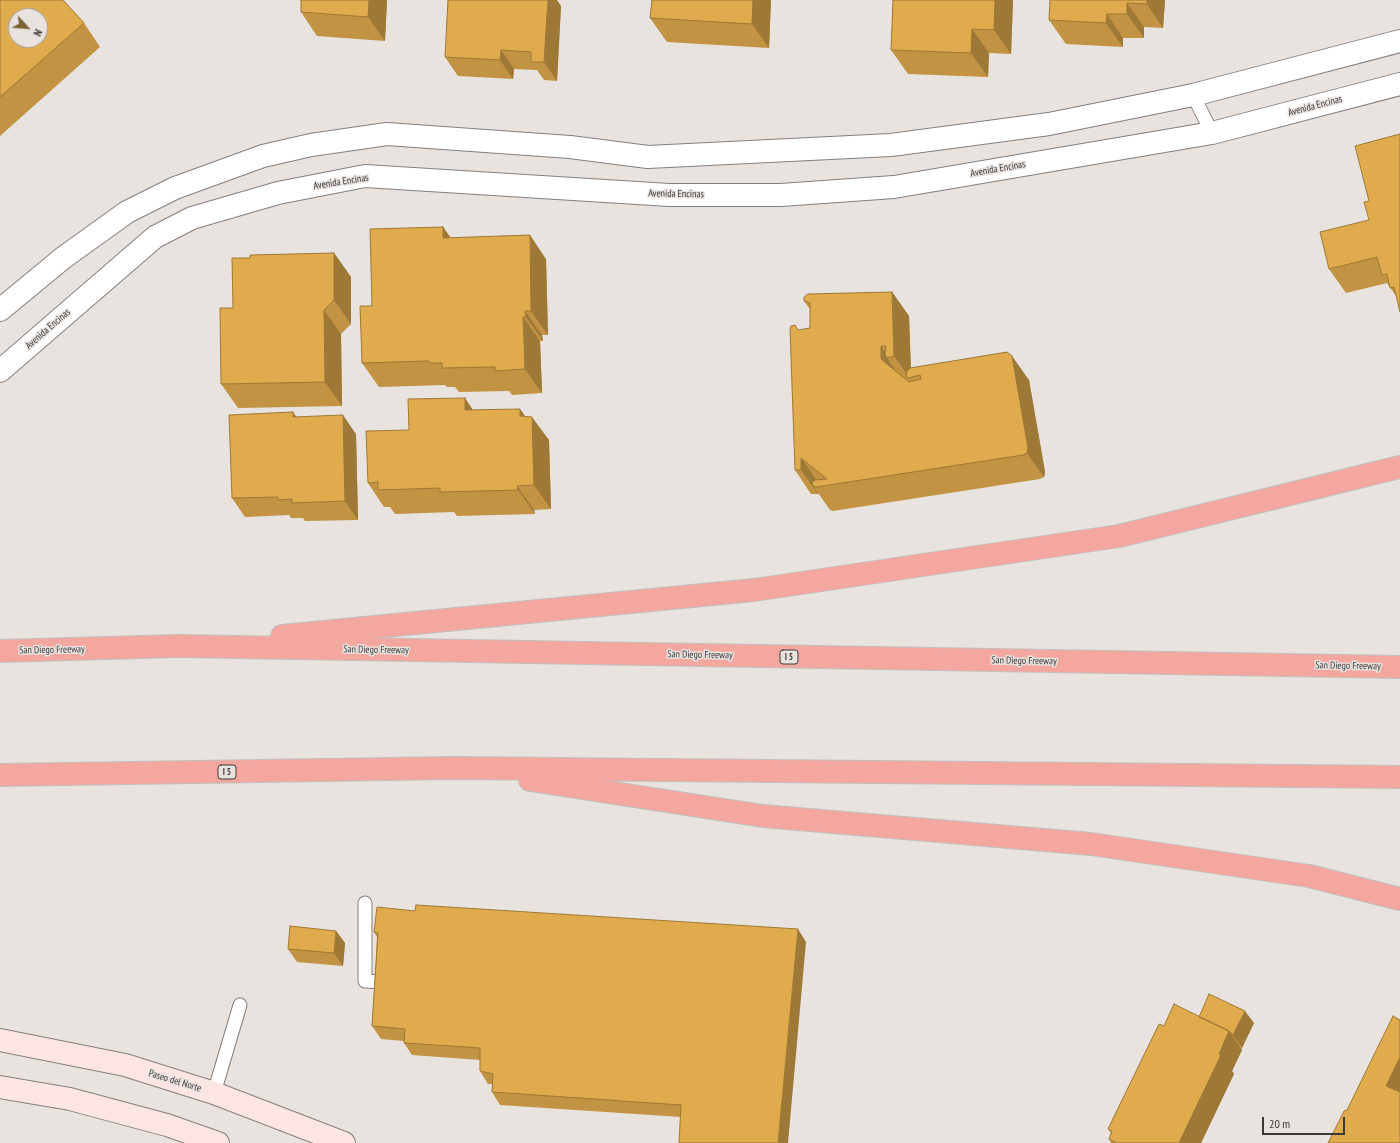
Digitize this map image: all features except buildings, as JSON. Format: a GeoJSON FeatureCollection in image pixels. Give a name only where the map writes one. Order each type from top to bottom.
{"type":"FeatureCollection","features":[{"type":"Feature","properties":{"kind":"highway"},"geometry":{"type":"LineString","coordinates":[[178,646],[761,589],[1119,536],[1400,467]]}},
{"type":"Feature","properties":{"kind":"highway","name":"San Diego Freeway"},"geometry":{"type":"LineString","coordinates":[[0,651],[178,646],[1400,667]]}},
{"type":"Feature","properties":{"kind":"highway"},"geometry":{"type":"LineString","coordinates":[[454,768],[763,816],[1091,844],[1310,876],[1400,899]]}},
{"type":"Feature","properties":{"kind":"highway","name":"I 5"},"geometry":{"type":"LineString","coordinates":[[0,775],[454,768],[1400,777]]}},
{"type":"Feature","properties":{"kind":"main road","name":"Paseo del Norte"},"geometry":{"type":"LineString","coordinates":[[0,1040],[15,1041],[125,1065],[214,1092],[344,1143]]}},
{"type":"Feature","properties":{"kind":"main road"},"geometry":{"type":"LineString","coordinates":[[0,1087],[70,1099],[167,1125],[218,1143]]}},
{"type":"Feature","properties":{"kind":"street"},"geometry":{"type":"LineString","coordinates":[[0,310],[63,258],[127,212],[182,185],[263,156],[311,145],[387,134],[570,147],[648,157],[821,150],[891,145],[1049,124],[1193,95],[1400,40]]}},
{"type":"Feature","properties":{"kind":"street","name":"Avenida Encinas"},"geometry":{"type":"LineString","coordinates":[[0,371],[155,237],[192,218],[278,193],[365,176],[669,195],[781,195],[894,187],[1212,133],[1400,84]]}},
{"type":"Feature","properties":{"kind":"lane"},"geometry":{"type":"LineString","coordinates":[[1193,95],[1212,133]]}},
{"type":"Feature","properties":{"kind":"lane"},"geometry":{"type":"LineString","coordinates":[[365,903],[364,981],[382,982]]}},
{"type":"Feature","properties":{"kind":"lane"},"geometry":{"type":"LineString","coordinates":[[214,1092],[240,1005]]}}]}
